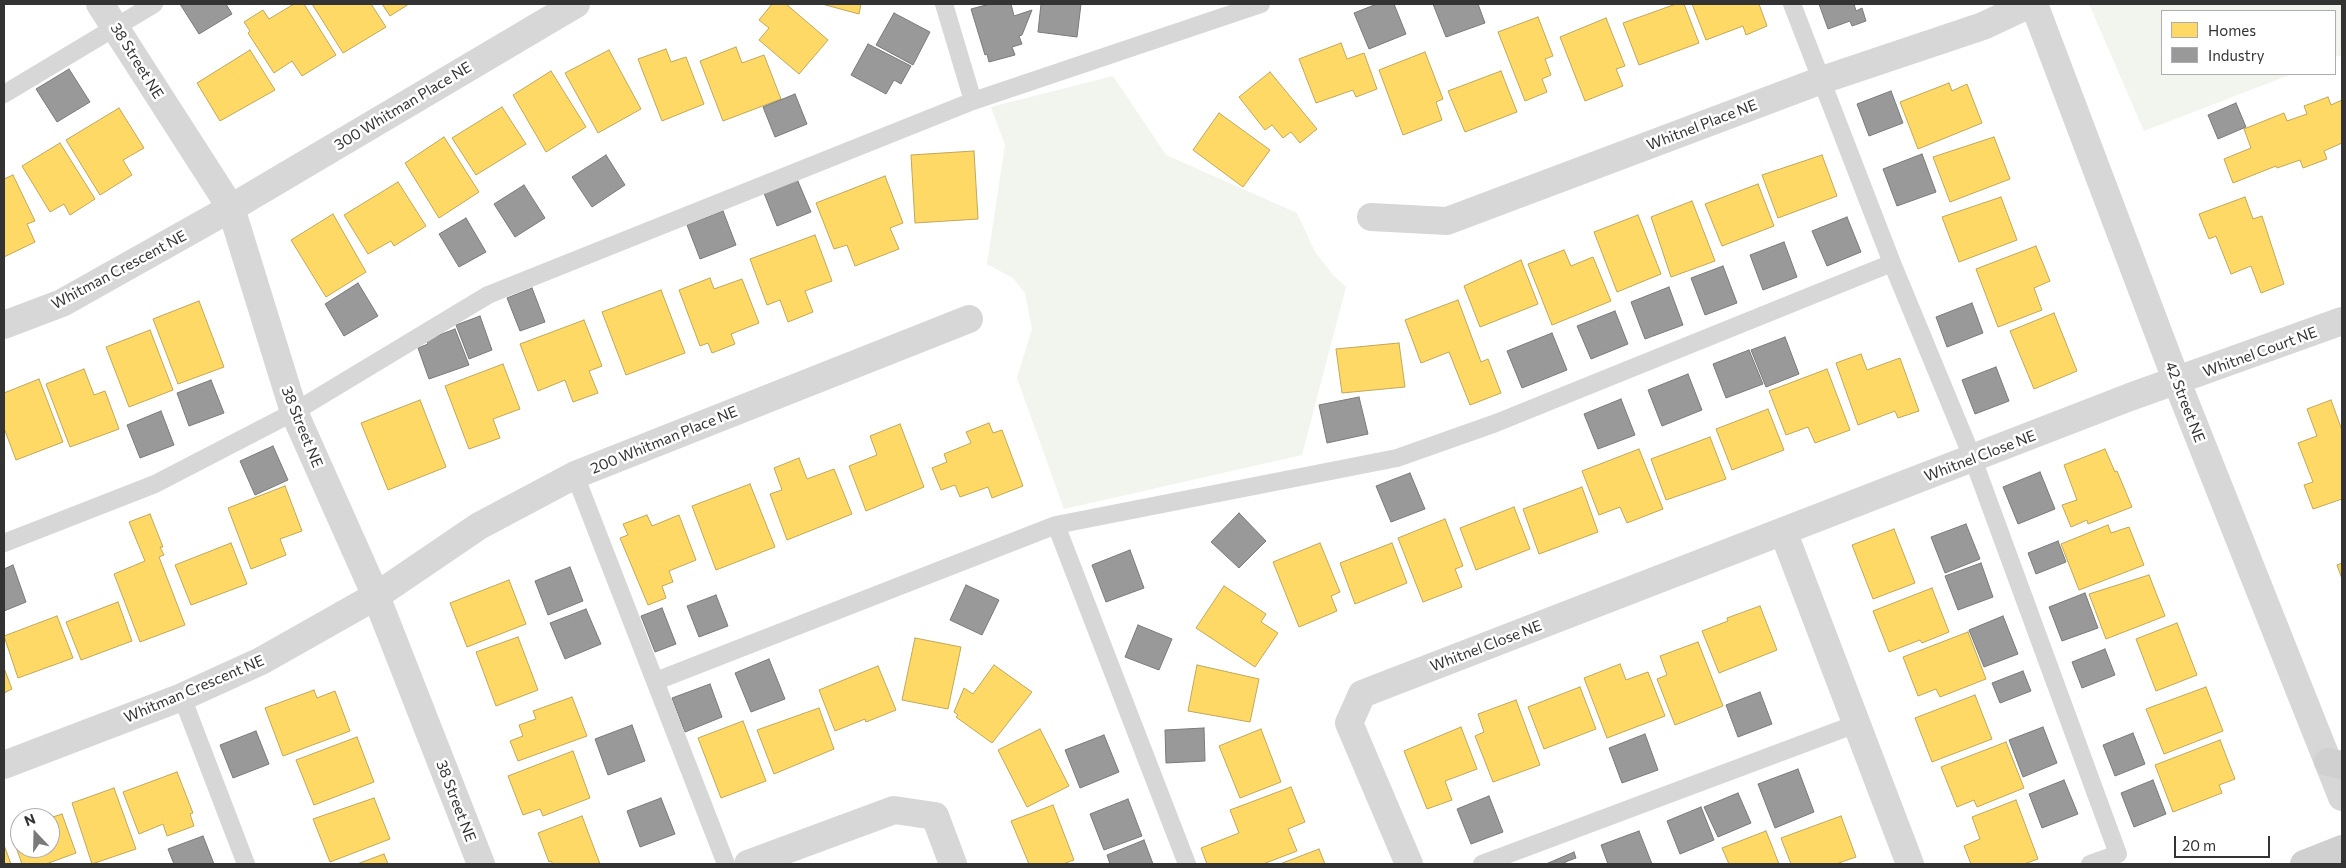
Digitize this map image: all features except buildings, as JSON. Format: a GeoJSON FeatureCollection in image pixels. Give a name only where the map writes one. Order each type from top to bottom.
{"type":"FeatureCollection","features":[{"type":"Feature","properties":{"kind":"main road"},"geometry":{"type":"LineString","coordinates":[[2304,864],[2342,849]]}},
{"type":"Feature","properties":{"kind":"street","name":"38 Street NE"},"geometry":{"type":"LineString","coordinates":[[100,4],[231,208],[294,412],[376,596],[481,864]]}},
{"type":"Feature","properties":{"kind":"street","name":"300 Whitman Place NE"},"geometry":{"type":"LineString","coordinates":[[231,208],[576,4]]}},
{"type":"Feature","properties":{"kind":"street","name":"Whitnel Place NE"},"geometry":{"type":"LineString","coordinates":[[1371,217],[1447,221],[1822,80],[1983,26],[2030,4]]}},
{"type":"Feature","properties":{"kind":"street","name":"42 Street NE"},"geometry":{"type":"LineString","coordinates":[[2034,4],[2177,382],[2335,763],[2342,797]]}},
{"type":"Feature","properties":{"kind":"street","name":"Whitman Crescent NE"},"geometry":{"type":"LineString","coordinates":[[4,325],[62,303],[231,208]]}},
{"type":"Feature","properties":{"kind":"street","name":"200 Whitman Place NE"},"geometry":{"type":"LineString","coordinates":[[376,596],[479,526],[575,475],[969,319]]}},
{"type":"Feature","properties":{"kind":"street","name":"Whitnel Court NE"},"geometry":{"type":"LineString","coordinates":[[2177,382],[2342,321]]}},
{"type":"Feature","properties":{"kind":"street","name":"Whitnel Close NE"},"geometry":{"type":"LineString","coordinates":[[1409,864],[1349,723],[1362,694],[2130,397],[2177,382]]}},
{"type":"Feature","properties":{"kind":"street"},"geometry":{"type":"LineString","coordinates":[[1783,530],[1910,864]]}},
{"type":"Feature","properties":{"kind":"street","name":"Whitman Crescent NE"},"geometry":{"type":"LineString","coordinates":[[4,765],[182,697],[261,661],[376,596]]}},
{"type":"Feature","properties":{"kind":"street"},"geometry":{"type":"LineString","coordinates":[[748,864],[894,810],[934,816],[953,864]]}},
{"type":"Feature","properties":{"kind":"lane"},"geometry":{"type":"LineString","coordinates":[[4,94],[154,4]]}},
{"type":"Feature","properties":{"kind":"lane"},"geometry":{"type":"LineString","coordinates":[[944,4],[973,101]]}},
{"type":"Feature","properties":{"kind":"lane"},"geometry":{"type":"LineString","coordinates":[[4,543],[155,484],[294,412],[488,295],[973,101],[1261,4]]}},
{"type":"Feature","properties":{"kind":"lane"},"geometry":{"type":"LineString","coordinates":[[1792,4],[1892,263],[1973,459],[2118,854],[2090,864]]}},
{"type":"Feature","properties":{"kind":"lane"},"geometry":{"type":"LineString","coordinates":[[656,681],[1056,525],[1397,458],[1496,423],[1892,263]]}},
{"type":"Feature","properties":{"kind":"lane"},"geometry":{"type":"LineString","coordinates":[[575,475],[726,864]]}},
{"type":"Feature","properties":{"kind":"lane"},"geometry":{"type":"LineString","coordinates":[[1056,525],[1187,864]]}},
{"type":"Feature","properties":{"kind":"lane"},"geometry":{"type":"LineString","coordinates":[[182,697],[246,864]]}},
{"type":"Feature","properties":{"kind":"lane"},"geometry":{"type":"LineString","coordinates":[[1482,864],[1856,724]]}},
{"type":"Feature","properties":{"kind":"shaded area"},"geometry":{"type":"Polygon","coordinates":[[[2089,4],[2342,4],[2342,55],[2336,57],[2336,10],[2161,10],[2161,75],[2289,75],[2144,131],[2089,4]]]}},
{"type":"Feature","properties":{"kind":"shaded area"},"geometry":{"type":"Polygon","coordinates":[[[1113,76],[1166,155],[1297,213],[1315,252],[1334,276],[1346,287],[1302,455],[1064,509],[1017,378],[1032,329],[1025,293],[1013,278],[987,264],[1005,145],[991,107],[1113,76]]]}}]}
